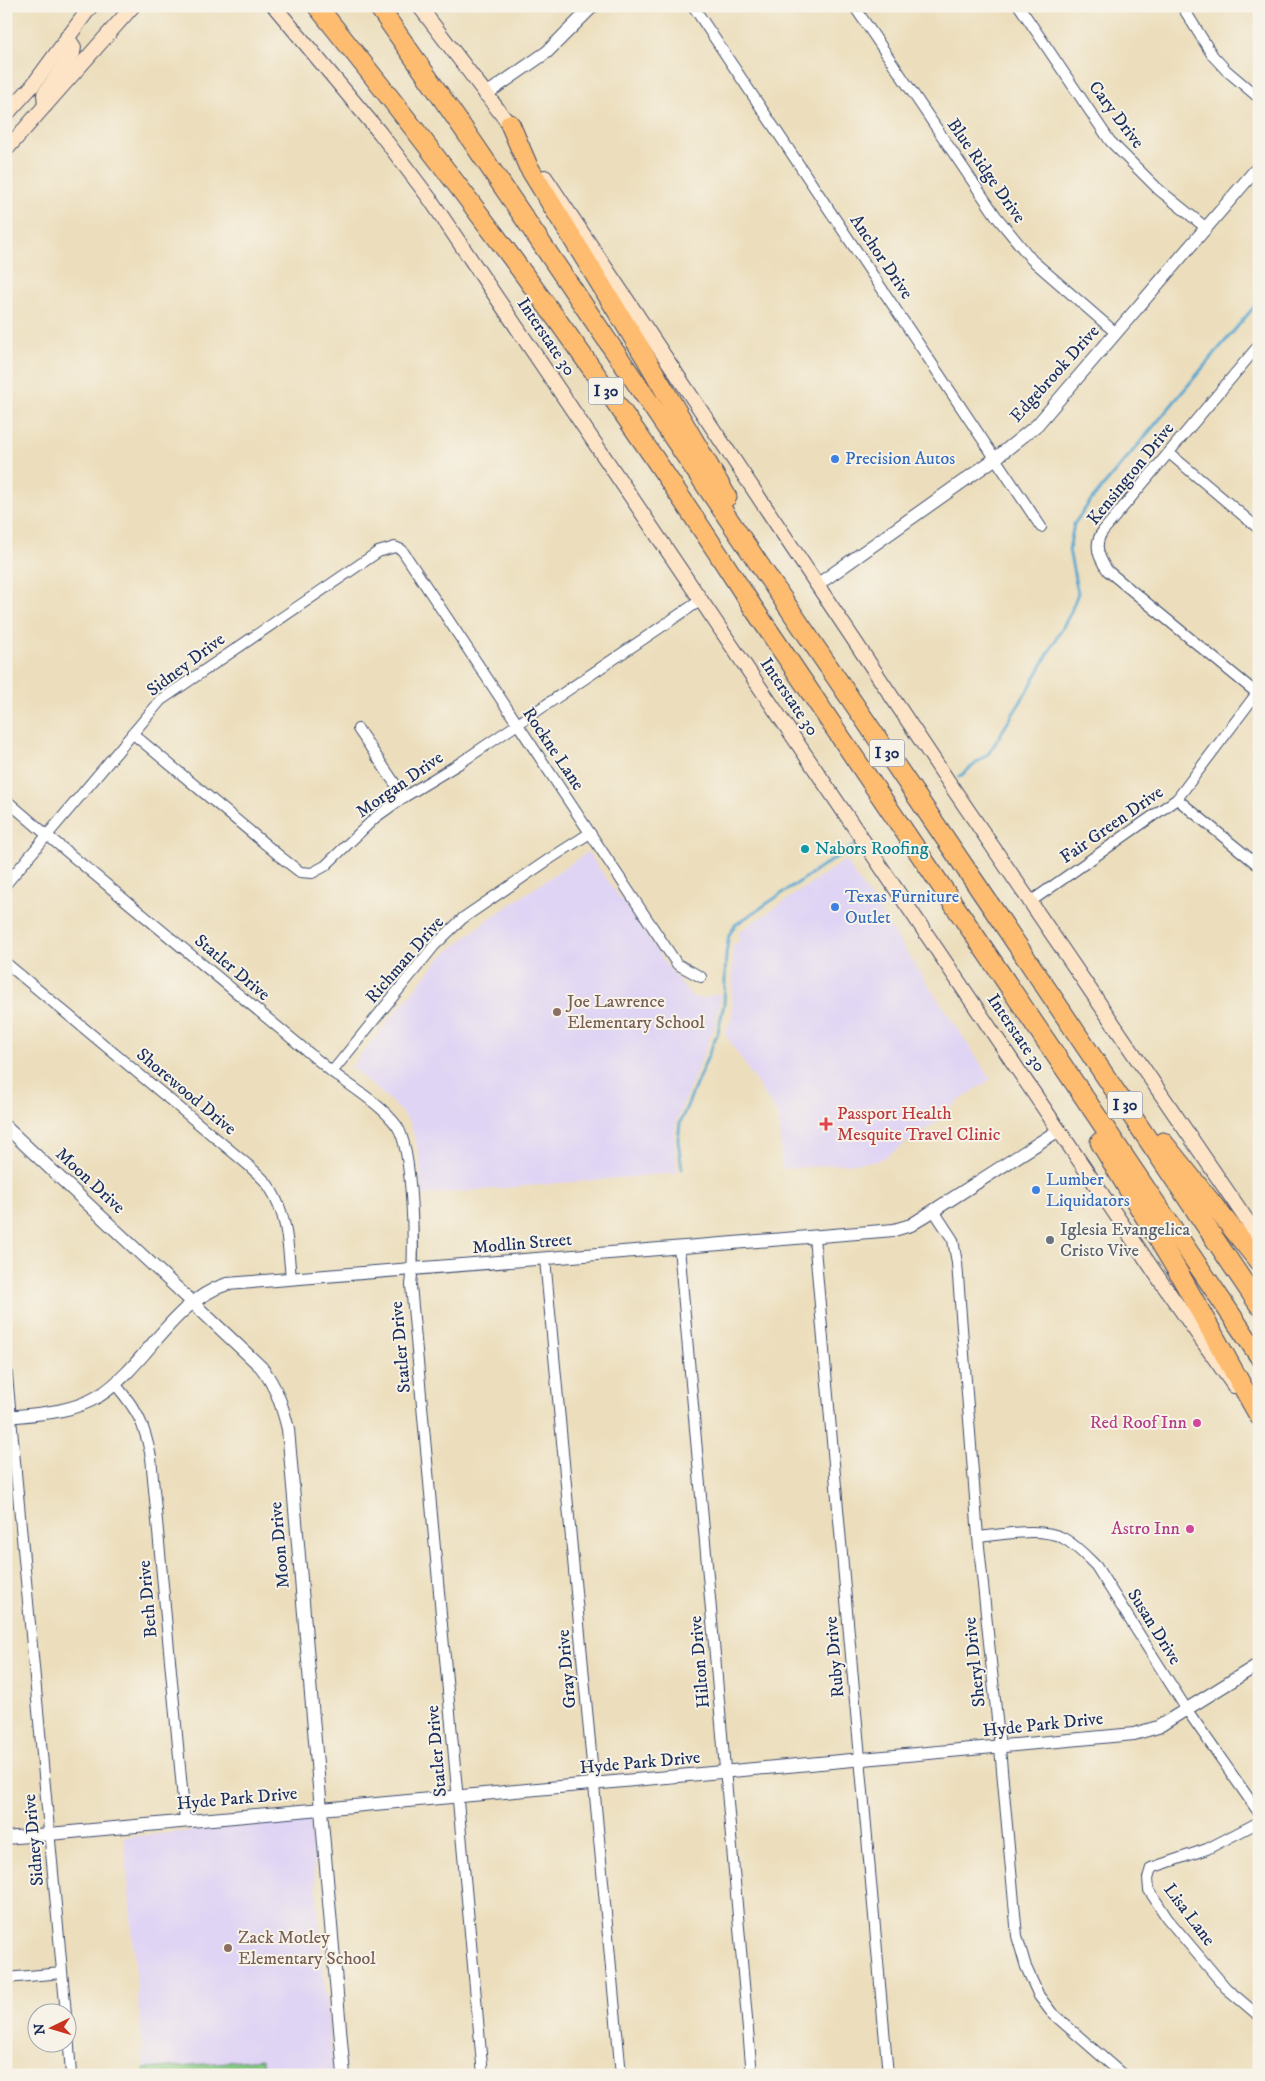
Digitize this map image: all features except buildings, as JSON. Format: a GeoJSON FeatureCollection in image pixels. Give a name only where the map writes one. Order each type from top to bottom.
{"type":"FeatureCollection","features":[{"type":"Feature","properties":{"kind":"highway","name":"I 30"},"geometry":{"type":"LineString","coordinates":[[317,6],[464,194],[709,538],[1043,1038],[1259,1356]]}},
{"type":"Feature","properties":{"kind":"highway","name":"I 30"},"geometry":{"type":"LineString","coordinates":[[378,6],[479,151],[1259,1305]]}},
{"type":"Feature","properties":{"kind":"highway"},"geometry":{"type":"LineString","coordinates":[[510,124],[528,166],[644,355],[726,495],[784,601]]}},
{"type":"Feature","properties":{"kind":"highway"},"geometry":{"type":"LineString","coordinates":[[1043,1038],[1092,1128],[1186,1286],[1259,1416]]}},
{"type":"Feature","properties":{"kind":"highway"},"geometry":{"type":"LineString","coordinates":[[1087,1048],[1259,1262]]}},
{"type":"Feature","properties":{"kind":"main road"},"geometry":{"type":"LineString","coordinates":[[6,115],[33,85],[91,6]]}},
{"type":"Feature","properties":{"kind":"main road"},"geometry":{"type":"LineString","coordinates":[[6,150],[133,6]]}},
{"type":"Feature","properties":{"kind":"main road","name":"Interstate 30"},"geometry":{"type":"LineString","coordinates":[[274,6],[380,133],[430,199],[1167,1291],[1259,1421]]}},
{"type":"Feature","properties":{"kind":"main road"},"geometry":{"type":"LineString","coordinates":[[419,6],[510,124],[1030,902],[1259,1238]]}},
{"type":"Feature","properties":{"kind":"main road"},"geometry":{"type":"LineString","coordinates":[[45,107],[44,94],[73,53],[74,47],[67,37]]}},
{"type":"Feature","properties":{"kind":"street"},"geometry":{"type":"LineString","coordinates":[[486,95],[547,52],[593,6]]}},
{"type":"Feature","properties":{"kind":"street","name":"Anchor Drive"},"geometry":{"type":"LineString","coordinates":[[693,6],[1041,527]]}},
{"type":"Feature","properties":{"kind":"street","name":"Blue Ridge Drive"},"geometry":{"type":"LineString","coordinates":[[854,6],[996,216],[1032,260],[1116,333]]}},
{"type":"Feature","properties":{"kind":"street","name":"Cary Drive"},"geometry":{"type":"LineString","coordinates":[[1019,6],[1110,141],[1158,189],[1205,227]]}},
{"type":"Feature","properties":{"kind":"street"},"geometry":{"type":"LineString","coordinates":[[1182,6],[1213,56],[1226,70],[1259,98]]}},
{"type":"Feature","properties":{"kind":"street","name":"Edgebrook Drive"},"geometry":{"type":"LineString","coordinates":[[818,586],[996,458],[1037,425],[1259,166]]}},
{"type":"Feature","properties":{"kind":"street","name":"Kensington Drive"},"geometry":{"type":"LineString","coordinates":[[1257,350],[1100,535],[1098,548],[1100,560],[1108,571],[1258,694]]}},
{"type":"Feature","properties":{"kind":"street"},"geometry":{"type":"LineString","coordinates":[[1168,453],[1259,529]]}},
{"type":"Feature","properties":{"kind":"street","name":"Rockne Lane"},"geometry":{"type":"LineString","coordinates":[[378,552],[395,547],[402,550],[677,964],[701,977]]}},
{"type":"Feature","properties":{"kind":"street","name":"Sidney Drive"},"geometry":{"type":"LineString","coordinates":[[6,884],[161,700],[378,552]]}},
{"type":"Feature","properties":{"kind":"street","name":"Morgan Drive"},"geometry":{"type":"LineString","coordinates":[[132,733],[300,872],[312,873],[325,866],[376,817],[404,797],[460,763],[701,600]]}},
{"type":"Feature","properties":{"kind":"street","name":"Fair Green Drive"},"geometry":{"type":"LineString","coordinates":[[1030,902],[1177,799],[1258,694]]}},
{"type":"Feature","properties":{"kind":"street"},"geometry":{"type":"LineString","coordinates":[[358,729],[404,797]]}},
{"type":"Feature","properties":{"kind":"street"},"geometry":{"type":"LineString","coordinates":[[1177,799],[1259,866]]}},
{"type":"Feature","properties":{"kind":"street","name":"Statler Drive"},"geometry":{"type":"LineString","coordinates":[[6,800],[387,1116],[401,1133],[407,1158],[414,1256],[411,1285],[483,2075]]}},
{"type":"Feature","properties":{"kind":"street","name":"Richman Drive"},"geometry":{"type":"LineString","coordinates":[[332,1072],[434,946],[463,918],[590,833]]}},
{"type":"Feature","properties":{"kind":"street","name":"Shorewood Drive"},"geometry":{"type":"LineString","coordinates":[[6,963],[241,1158],[269,1186],[280,1208],[286,1228],[291,1279]]}},
{"type":"Feature","properties":{"kind":"street","name":"Moon Drive"},"geometry":{"type":"LineString","coordinates":[[6,1127],[261,1367],[274,1386],[283,1407],[288,1429],[344,2075]]}},
{"type":"Feature","properties":{"kind":"street","name":"Modlin Street"},"geometry":{"type":"LineString","coordinates":[[9,1416],[59,1411],[75,1407],[97,1397],[115,1384],[193,1302],[215,1288],[227,1284],[894,1230],[911,1225],[1059,1130]]}},
{"type":"Feature","properties":{"kind":"street","name":"Sheryl Drive"},"geometry":{"type":"LineString","coordinates":[[934,1210],[953,1240],[957,1263],[978,1537],[1017,1936],[1026,1967],[1039,1996],[1052,2013],[1123,2075]]}},
{"type":"Feature","properties":{"kind":"street","name":"Ruby Drive"},"geometry":{"type":"LineString","coordinates":[[814,1237],[888,2075]]}},
{"type":"Feature","properties":{"kind":"street","name":"Hilton Drive"},"geometry":{"type":"LineString","coordinates":[[679,1247],[752,2075]]}},
{"type":"Feature","properties":{"kind":"street","name":"Gray Drive"},"geometry":{"type":"LineString","coordinates":[[545,1259],[621,2075]]}},
{"type":"Feature","properties":{"kind":"street","name":"Sidney Drive"},"geometry":{"type":"LineString","coordinates":[[6,1364],[9,1416],[65,2004]]}},
{"type":"Feature","properties":{"kind":"street","name":"Beth Drive"},"geometry":{"type":"LineString","coordinates":[[115,1384],[133,1405],[146,1432],[151,1457],[184,1821]]}},
{"type":"Feature","properties":{"kind":"street","name":"Susan Drive"},"geometry":{"type":"LineString","coordinates":[[978,1537],[1033,1532],[1063,1538],[1082,1551],[1096,1566],[1187,1710],[1259,1813]]}},
{"type":"Feature","properties":{"kind":"street","name":"Hyde Park Drive"},"geometry":{"type":"LineString","coordinates":[[6,1838],[1000,1748],[1134,1734],[1158,1728],[1259,1664]]}},
{"type":"Feature","properties":{"kind":"street","name":"Lisa Lane"},"geometry":{"type":"LineString","coordinates":[[1259,1822],[1208,1850],[1151,1868],[1148,1878],[1149,1890],[1167,1918],[1226,1988],[1259,2016]]}},
{"type":"Feature","properties":{"kind":"street"},"geometry":{"type":"LineString","coordinates":[[6,1978],[62,1973]]}},
{"type":"Feature","properties":{"kind":"street"},"geometry":{"type":"LineString","coordinates":[[70,2054],[71,2075]]}},
{"type":"Feature","properties":{"kind":"shaded area","name":"Joe Lawrence Elementary School"},"geometry":{"type":"Polygon","coordinates":[[[588,852],[668,967],[692,997],[704,999],[715,994],[721,994],[715,1025],[677,1120],[674,1134],[677,1173],[423,1195],[419,1154],[410,1122],[392,1102],[351,1067],[440,958],[487,920],[588,852]]]}},
{"type":"Feature","properties":{"kind":"shaded area"},"geometry":{"type":"Polygon","coordinates":[[[845,860],[991,1079],[943,1112],[946,1116],[879,1161],[782,1169],[779,1117],[725,1034],[732,1015],[733,945],[739,941],[739,932],[845,860]]]}},
{"type":"Feature","properties":{"kind":"shaded area","name":"Zack Motley Elementary School"},"geometry":{"type":"Polygon","coordinates":[[[310,1820],[333,2075],[263,2075],[261,2059],[144,2069],[124,1837],[310,1820]]]}},
{"type":"Feature","properties":{"kind":"green space"},"geometry":{"type":"Polygon","coordinates":[[[262,2059],[263,2075],[145,2075],[144,2069],[262,2059]]]}},
{"type":"Feature","properties":{"kind":"waterway"},"geometry":{"type":"LineString","coordinates":[[959,777],[989,753],[1029,688],[1070,614],[1078,593],[1069,550],[1074,524],[1089,503],[1259,301]]}},
{"type":"Feature","properties":{"kind":"waterway"},"geometry":{"type":"LineString","coordinates":[[682,1169],[678,1141],[680,1123],[718,1032],[724,1004],[726,954],[729,935],[735,925],[853,846]]}},
{"type":"Feature","properties":{"kind":"place","name":"Precision Autos"},"geometry":{"type":"Point","coordinates":[835,459]}},
{"type":"Feature","properties":{"kind":"place","name":"Nabors Roofing"},"geometry":{"type":"Point","coordinates":[805,849]}},
{"type":"Feature","properties":{"kind":"place","name":"Texas Furniture Outlet"},"geometry":{"type":"Point","coordinates":[835,907]}},
{"type":"Feature","properties":{"kind":"place","name":"Joe Lawrence Elementary School"},"geometry":{"type":"Point","coordinates":[557,1012]}},
{"type":"Feature","properties":{"kind":"place","name":"Passport Health Mesquite Travel Clinic"},"geometry":{"type":"Point","coordinates":[826,1124]}},
{"type":"Feature","properties":{"kind":"place","name":"Lumber Liquidators"},"geometry":{"type":"Point","coordinates":[1036,1190]}},
{"type":"Feature","properties":{"kind":"place","name":"Iglesia Evangelica Cristo Vive"},"geometry":{"type":"Point","coordinates":[1050,1240]}},
{"type":"Feature","properties":{"kind":"place","name":"Red Roof Inn"},"geometry":{"type":"Point","coordinates":[1197,1423]}},
{"type":"Feature","properties":{"kind":"place","name":"Astro Inn"},"geometry":{"type":"Point","coordinates":[1190,1529]}},
{"type":"Feature","properties":{"kind":"place","name":"Zack Motley Elementary School"},"geometry":{"type":"Point","coordinates":[228,1948]}}]}
